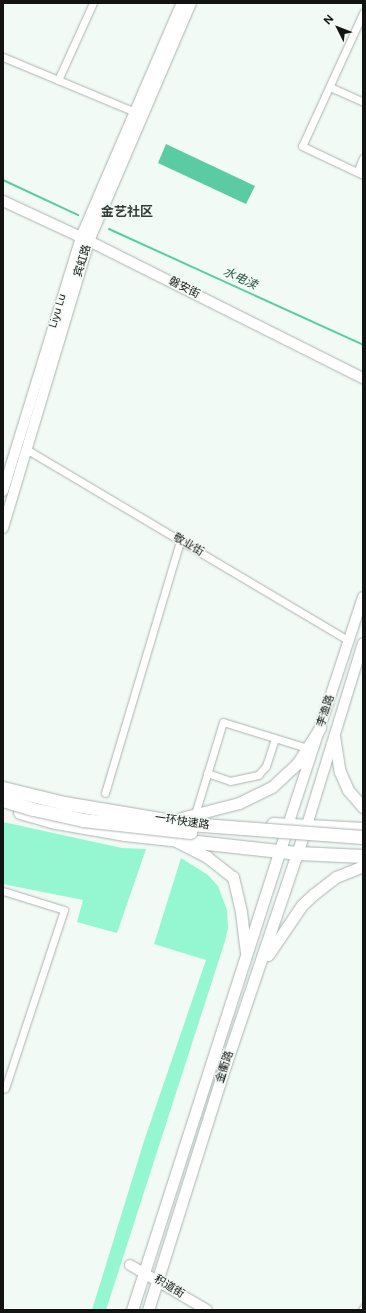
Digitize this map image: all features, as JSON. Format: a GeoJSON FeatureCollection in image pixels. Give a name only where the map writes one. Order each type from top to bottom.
{"type":"FeatureCollection","features":[{"type":"Feature","properties":{"kind":"highway"},"geometry":{"type":"LineString","coordinates":[[3,781],[46,795],[211,822],[306,825],[363,829]]}},
{"type":"Feature","properties":{"kind":"highway","name":"一环快速路"},"geometry":{"type":"LineString","coordinates":[[3,788],[64,803],[189,824],[363,837]]}},
{"type":"Feature","properties":{"kind":"highway","name":"一环快速路"},"geometry":{"type":"LineString","coordinates":[[3,800],[83,820],[159,830],[363,845]]}},
{"type":"Feature","properties":{"kind":"highway"},"geometry":{"type":"LineString","coordinates":[[3,806],[56,822],[164,838],[298,853],[363,856]]}},
{"type":"Feature","properties":{"kind":"main road","name":"Liyu Lu"},"geometry":{"type":"LineString","coordinates":[[3,491],[85,239],[135,112],[182,3]]}},
{"type":"Feature","properties":{"kind":"main road","name":"宾虹路"},"geometry":{"type":"LineString","coordinates":[[3,528],[85,239],[191,3]]}},
{"type":"Feature","properties":{"kind":"main road","name":"磐安街"},"geometry":{"type":"LineString","coordinates":[[3,201],[85,239],[363,378]]}},
{"type":"Feature","properties":{"kind":"main road","name":"李渔路"},"geometry":{"type":"LineString","coordinates":[[320,728],[363,597]]}},
{"type":"Feature","properties":{"kind":"main road","name":"李渔路"},"geometry":{"type":"LineString","coordinates":[[306,825],[334,736],[360,664],[363,643]]}},
{"type":"Feature","properties":{"kind":"main road"},"geometry":{"type":"LineString","coordinates":[[288,825],[310,749],[320,728]]}},
{"type":"Feature","properties":{"kind":"main road"},"geometry":{"type":"LineString","coordinates":[[334,736],[340,772],[348,790],[363,807]]}},
{"type":"Feature","properties":{"kind":"main road"},"geometry":{"type":"LineString","coordinates":[[181,818],[239,803],[272,787],[297,764],[310,749]]}},
{"type":"Feature","properties":{"kind":"main road","name":"金衢路"},"geometry":{"type":"LineString","coordinates":[[132,1310],[288,825]]}},
{"type":"Feature","properties":{"kind":"main road","name":"金衢路"},"geometry":{"type":"LineString","coordinates":[[148,1310],[226,1063],[298,853],[306,825]]}},
{"type":"Feature","properties":{"kind":"main road"},"geometry":{"type":"LineString","coordinates":[[164,838],[183,843],[207,857],[233,877],[241,912],[246,955]]}},
{"type":"Feature","properties":{"kind":"main road"},"geometry":{"type":"LineString","coordinates":[[258,971],[302,905],[336,876],[363,866]]}},
{"type":"Feature","properties":{"kind":"main road","name":"积道街"},"geometry":{"type":"LineString","coordinates":[[130,1265],[207,1310]]}},
{"type":"Feature","properties":{"kind":"street"},"geometry":{"type":"LineString","coordinates":[[58,80],[93,3]]}},
{"type":"Feature","properties":{"kind":"street"},"geometry":{"type":"LineString","coordinates":[[363,13],[302,146],[360,173],[363,158]]}},
{"type":"Feature","properties":{"kind":"street"},"geometry":{"type":"LineString","coordinates":[[3,57],[135,112]]}},
{"type":"Feature","properties":{"kind":"street"},"geometry":{"type":"LineString","coordinates":[[330,87],[363,102]]}},
{"type":"Feature","properties":{"kind":"street","name":"敬业街"},"geometry":{"type":"LineString","coordinates":[[26,449],[349,642]]}},
{"type":"Feature","properties":{"kind":"street"},"geometry":{"type":"LineString","coordinates":[[105,793],[180,541]]}},
{"type":"Feature","properties":{"kind":"street"},"geometry":{"type":"LineString","coordinates":[[195,814],[223,722],[310,749]]}},
{"type":"Feature","properties":{"kind":"street"},"geometry":{"type":"LineString","coordinates":[[207,773],[230,780],[258,776],[266,766],[275,738]]}},
{"type":"Feature","properties":{"kind":"street"},"geometry":{"type":"LineString","coordinates":[[3,891],[64,910],[5,1088]]}},
{"type":"Feature","properties":{"kind":"shaded area"},"geometry":{"type":"Polygon","coordinates":[[[166,144],[255,186],[246,204],[158,163],[166,144]]]}},
{"type":"Feature","properties":{"kind":"shaded area"},"geometry":{"type":"Polygon","coordinates":[[[3,822],[122,848],[146,849],[117,933],[77,922],[83,900],[3,884],[3,822]]]}},
{"type":"Feature","properties":{"kind":"shaded area"},"geometry":{"type":"Polygon","coordinates":[[[181,858],[208,875],[218,886],[227,910],[228,928],[106,1310],[92,1310],[144,1141],[206,960],[154,944],[181,858]]]}},
{"type":"Feature","properties":{"kind":"waterway","name":"水电渎"},"geometry":{"type":"LineString","coordinates":[[3,180],[78,215]]}},
{"type":"Feature","properties":{"kind":"waterway","name":"水电渎"},"geometry":{"type":"LineString","coordinates":[[109,229],[363,345]]}},
{"type":"Feature","properties":{"kind":"district","name":"金艺社区"},"geometry":{"type":"Point","coordinates":[127,212]}}]}
